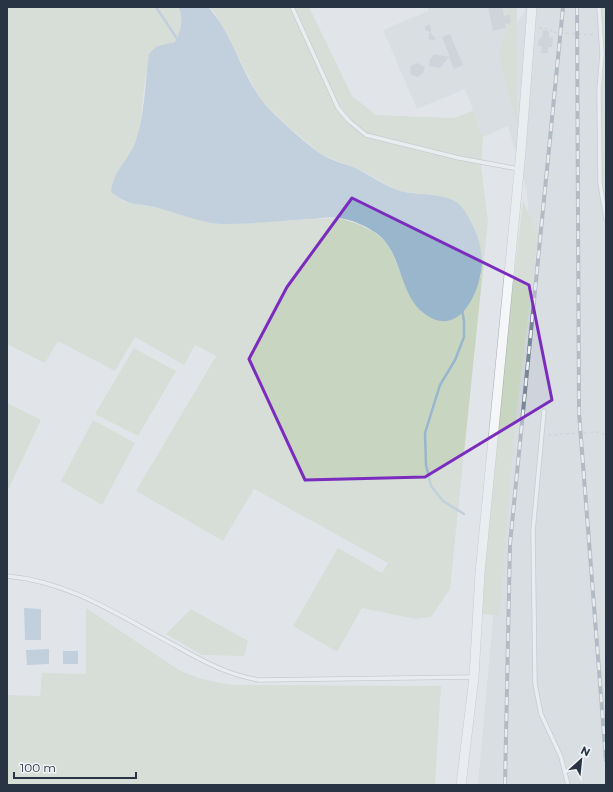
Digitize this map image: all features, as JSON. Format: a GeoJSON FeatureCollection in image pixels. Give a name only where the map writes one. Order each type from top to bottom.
{"type":"FeatureCollection","features":[{"type":"Feature","properties":{"kind":"street"},"geometry":{"type":"LineString","coordinates":[[461,785],[474,677],[480,573],[520,169],[532,7]]}},
{"type":"Feature","properties":{"kind":"lane"},"geometry":{"type":"LineString","coordinates":[[292,7],[338,108],[349,121],[366,134],[459,158],[520,169]]}},
{"type":"Feature","properties":{"kind":"lane"},"geometry":{"type":"LineString","coordinates":[[599,7],[602,62],[599,90],[600,183],[606,219]]}},
{"type":"Feature","properties":{"kind":"lane"},"geometry":{"type":"LineString","coordinates":[[544,411],[533,531],[535,684],[541,714],[561,757],[568,785]]}},
{"type":"Feature","properties":{"kind":"lane"},"geometry":{"type":"LineString","coordinates":[[7,576],[44,582],[73,591],[203,661],[242,677],[259,680],[474,677]]}},
{"type":"Feature","properties":{"kind":"path"},"geometry":{"type":"LineString","coordinates":[[530,27],[551,28],[551,32],[601,36]]}},
{"type":"Feature","properties":{"kind":"path"},"geometry":{"type":"LineString","coordinates":[[542,435],[598,432],[606,435]]}},
{"type":"Feature","properties":{"kind":"highlighted area"},"geometry":{"type":"Polygon","coordinates":[[[352,198],[529,285],[552,400],[425,477],[305,480],[249,359],[287,287],[352,198]]]}},
{"type":"Feature","properties":{"kind":"shaded area"},"geometry":{"type":"Polygon","coordinates":[[[428,7],[504,7],[508,25],[498,52],[500,57],[526,7],[599,7],[602,177],[606,215],[606,785],[478,785],[529,222],[527,191],[508,126],[483,137],[465,89],[417,109],[383,30],[428,11],[428,7]]]}},
{"type":"Feature","properties":{"kind":"green space"},"geometry":{"type":"Polygon","coordinates":[[[7,7],[178,7],[181,15],[179,34],[175,42],[157,46],[152,56],[146,75],[140,124],[136,140],[130,154],[118,171],[113,184],[111,192],[124,202],[151,206],[220,224],[339,218],[358,224],[374,232],[388,243],[405,283],[471,299],[481,275],[443,197],[398,191],[365,172],[321,154],[290,128],[260,99],[216,15],[208,7],[309,7],[352,96],[376,115],[453,118],[473,111],[483,137],[481,167],[488,221],[450,589],[431,617],[415,619],[362,608],[337,652],[293,626],[338,548],[382,573],[388,563],[254,489],[223,541],[136,491],[216,356],[195,345],[184,365],[135,337],[115,371],[58,341],[45,363],[7,344],[7,7]]]}},
{"type":"Feature","properties":{"kind":"green space"},"geometry":{"type":"Polygon","coordinates":[[[504,7],[517,7],[517,125],[498,52],[508,25],[504,7]]]}},
{"type":"Feature","properties":{"kind":"green space"},"geometry":{"type":"Polygon","coordinates":[[[599,7],[606,7],[606,215],[602,177],[599,7]]]}},
{"type":"Feature","properties":{"kind":"green space"},"geometry":{"type":"Polygon","coordinates":[[[523,201],[538,234],[514,434],[500,617],[497,615],[478,614],[493,453],[523,201]]]}},
{"type":"Feature","properties":{"kind":"green space"},"geometry":{"type":"Polygon","coordinates":[[[134,348],[176,371],[138,436],[95,414],[134,348]]]}},
{"type":"Feature","properties":{"kind":"green space"},"geometry":{"type":"Polygon","coordinates":[[[7,403],[41,420],[7,492],[7,403]]]}},
{"type":"Feature","properties":{"kind":"green space"},"geometry":{"type":"Polygon","coordinates":[[[93,420],[135,443],[102,505],[61,481],[93,420]]]}},
{"type":"Feature","properties":{"kind":"green space"},"geometry":{"type":"Polygon","coordinates":[[[86,608],[179,670],[214,682],[236,685],[441,686],[435,785],[7,785],[7,695],[40,696],[42,673],[86,674],[86,608]]]}},
{"type":"Feature","properties":{"kind":"green space"},"geometry":{"type":"Polygon","coordinates":[[[191,609],[248,641],[244,656],[202,655],[166,634],[191,609]]]}},
{"type":"Feature","properties":{"kind":"water"},"geometry":{"type":"Polygon","coordinates":[[[178,7],[208,7],[230,40],[260,98],[289,128],[321,154],[356,169],[400,191],[433,195],[450,199],[457,202],[462,207],[476,232],[482,260],[478,284],[467,308],[458,316],[449,321],[437,320],[425,314],[416,306],[410,296],[391,251],[385,241],[372,230],[345,219],[333,217],[223,224],[198,220],[155,207],[127,202],[111,192],[115,177],[130,154],[139,130],[149,54],[157,46],[175,42],[179,34],[181,20],[178,7]]]}},
{"type":"Feature","properties":{"kind":"water"},"geometry":{"type":"Polygon","coordinates":[[[24,608],[41,609],[41,640],[25,640],[24,608]]]}},
{"type":"Feature","properties":{"kind":"water"},"geometry":{"type":"Polygon","coordinates":[[[49,649],[49,664],[27,665],[26,650],[49,649]]]}},
{"type":"Feature","properties":{"kind":"water"},"geometry":{"type":"Polygon","coordinates":[[[63,651],[78,651],[78,664],[63,664],[63,651]]]}},
{"type":"Feature","properties":{"kind":"building"},"geometry":{"type":"Polygon","coordinates":[[[488,7],[502,7],[504,16],[510,15],[511,23],[505,24],[506,28],[493,31],[488,7]]]}},
{"type":"Feature","properties":{"kind":"building"},"geometry":{"type":"Polygon","coordinates":[[[429,24],[431,27],[431,33],[436,39],[428,39],[430,32],[425,30],[425,27],[429,24]]]}},
{"type":"Feature","properties":{"kind":"building"},"geometry":{"type":"Polygon","coordinates":[[[543,30],[549,31],[549,37],[553,38],[552,47],[548,47],[548,53],[541,53],[542,46],[538,46],[543,30]]]}},
{"type":"Feature","properties":{"kind":"building"},"geometry":{"type":"Polygon","coordinates":[[[450,34],[463,65],[454,69],[449,57],[440,68],[429,66],[430,59],[434,54],[450,57],[442,37],[450,34]]]}},
{"type":"Feature","properties":{"kind":"building"},"geometry":{"type":"Polygon","coordinates":[[[417,63],[425,67],[423,73],[418,77],[411,75],[410,71],[411,66],[417,63]]]}},
{"type":"Feature","properties":{"kind":"waterway"},"geometry":{"type":"LineString","coordinates":[[156,7],[178,40]]}},
{"type":"Feature","properties":{"kind":"waterway"},"geometry":{"type":"LineString","coordinates":[[462,310],[464,337],[455,360],[440,385],[425,433],[426,465],[431,486],[443,501],[464,514]]}},
{"type":"Feature","properties":{"kind":"railway"},"geometry":{"type":"LineString","coordinates":[[505,785],[510,544],[563,7]]}},
{"type":"Feature","properties":{"kind":"railway"},"geometry":{"type":"LineString","coordinates":[[577,7],[579,413],[606,760]]}}]}
